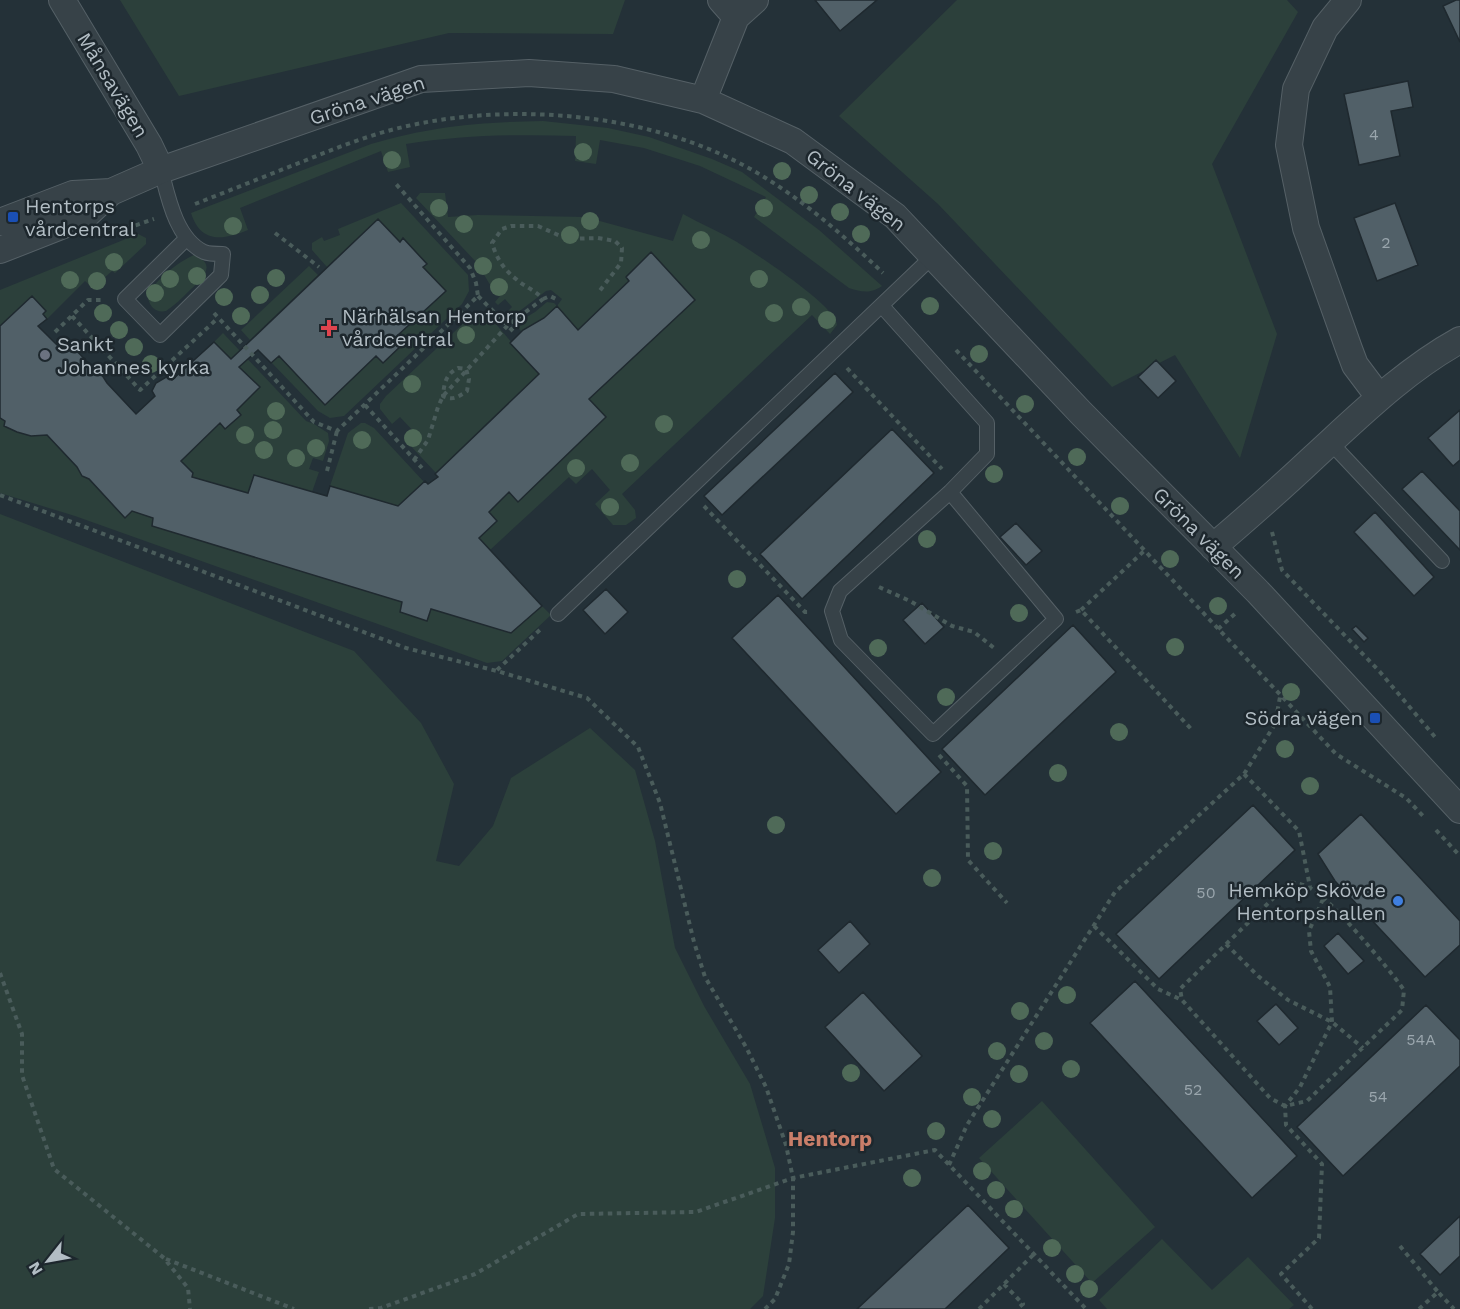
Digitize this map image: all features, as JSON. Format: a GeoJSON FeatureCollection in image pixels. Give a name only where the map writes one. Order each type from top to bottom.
{"type":"FeatureCollection","features":[{"type":"Feature","properties":{"kind":"street","name":"Månsavägen"},"geometry":{"type":"LineString","coordinates":[[62,0],[149,145],[161,171]]}},
{"type":"Feature","properties":{"kind":"street"},"geometry":{"type":"LineString","coordinates":[[703,100],[728,8],[755,0]]}},
{"type":"Feature","properties":{"kind":"street"},"geometry":{"type":"LineString","coordinates":[[1348,0],[1324,28],[1296,89],[1289,145],[1306,228],[1352,357],[1355,365],[1379,397]]}},
{"type":"Feature","properties":{"kind":"street","name":"Gröna vägen"},"geometry":{"type":"LineString","coordinates":[[0,222],[74,194],[111,192],[161,171],[421,79],[529,73],[550,74],[614,79],[703,100],[793,141],[895,216],[1081,413],[1258,592],[1460,810]]}},
{"type":"Feature","properties":{"kind":"street","name":"Gröna vägen"},"geometry":{"type":"LineString","coordinates":[[0,250],[84,217],[111,192]]}},
{"type":"Feature","properties":{"kind":"street"},"geometry":{"type":"LineString","coordinates":[[1213,547],[1263,505],[1379,397],[1442,350],[1460,340]]}},
{"type":"Feature","properties":{"kind":"lane"},"geometry":{"type":"LineString","coordinates":[[161,171],[172,213],[187,238],[205,252],[223,254],[221,275],[160,336],[125,299],[187,238]]}},
{"type":"Feature","properties":{"kind":"lane"},"geometry":{"type":"LineString","coordinates":[[558,614],[933,256]]}},
{"type":"Feature","properties":{"kind":"lane"},"geometry":{"type":"LineString","coordinates":[[882,306],[987,423],[987,454],[954,488],[840,591],[832,611],[841,640],[933,734],[1056,619],[954,488]]}},
{"type":"Feature","properties":{"kind":"lane"},"geometry":{"type":"LineString","coordinates":[[1330,442],[1442,561]]}},
{"type":"Feature","properties":{"kind":"path"},"geometry":{"type":"LineString","coordinates":[[100,237],[172,213],[323,154],[403,127],[469,116],[543,114],[622,124],[674,137],[727,157],[771,182],[811,210],[864,254],[899,289]]}},
{"type":"Feature","properties":{"kind":"path"},"geometry":{"type":"LineString","coordinates":[[396,184],[470,268],[476,282],[478,296],[513,331]]}},
{"type":"Feature","properties":{"kind":"path"},"geometry":{"type":"LineString","coordinates":[[543,299],[537,292],[517,280],[496,256],[492,243],[502,229],[511,226],[538,226],[567,239],[598,238],[615,241],[622,248],[621,263],[598,293]]}},
{"type":"Feature","properties":{"kind":"path"},"geometry":{"type":"LineString","coordinates":[[276,233],[319,267]]}},
{"type":"Feature","properties":{"kind":"path"},"geometry":{"type":"LineString","coordinates":[[327,471],[337,431],[478,296]]}},
{"type":"Feature","properties":{"kind":"path"},"geometry":{"type":"LineString","coordinates":[[443,396],[508,325],[543,299],[550,296],[556,299]]}},
{"type":"Feature","properties":{"kind":"path"},"geometry":{"type":"LineString","coordinates":[[199,297],[314,422],[337,431]]}},
{"type":"Feature","properties":{"kind":"path"},"geometry":{"type":"LineString","coordinates":[[55,332],[88,300],[125,299]]}},
{"type":"Feature","properties":{"kind":"path"},"geometry":{"type":"LineString","coordinates":[[955,349],[1336,754],[1406,798],[1460,856]]}},
{"type":"Feature","properties":{"kind":"path"},"geometry":{"type":"LineString","coordinates":[[832,352],[954,488]]}},
{"type":"Feature","properties":{"kind":"path"},"geometry":{"type":"LineString","coordinates":[[414,460],[428,440],[443,396],[446,378],[451,371],[458,368],[466,369]]}},
{"type":"Feature","properties":{"kind":"path"},"geometry":{"type":"LineString","coordinates":[[443,396],[454,399],[466,391],[469,379],[466,369]]}},
{"type":"Feature","properties":{"kind":"path"},"geometry":{"type":"LineString","coordinates":[[365,405],[422,468]]}},
{"type":"Feature","properties":{"kind":"path"},"geometry":{"type":"LineString","coordinates":[[688,489],[805,612],[832,611]]}},
{"type":"Feature","properties":{"kind":"path"},"geometry":{"type":"LineString","coordinates":[[0,495],[406,648],[497,671],[586,698],[638,747],[660,803],[694,942],[705,977],[746,1047],[766,1087],[786,1145],[793,1178],[793,1232],[789,1264],[775,1299],[765,1309]]}},
{"type":"Feature","properties":{"kind":"path"},"geometry":{"type":"LineString","coordinates":[[1272,531],[1282,570],[1380,672],[1437,740]]}},
{"type":"Feature","properties":{"kind":"path"},"geometry":{"type":"LineString","coordinates":[[1056,619],[1081,610],[1144,552]]}},
{"type":"Feature","properties":{"kind":"path"},"geometry":{"type":"LineString","coordinates":[[860,572],[879,587],[910,601],[952,626],[974,632],[1009,663]]}},
{"type":"Feature","properties":{"kind":"path"},"geometry":{"type":"LineString","coordinates":[[1218,629],[1246,604]]}},
{"type":"Feature","properties":{"kind":"path"},"geometry":{"type":"LineString","coordinates":[[1081,610],[1193,731]]}},
{"type":"Feature","properties":{"kind":"path"},"geometry":{"type":"LineString","coordinates":[[497,671],[558,614]]}},
{"type":"Feature","properties":{"kind":"path"},"geometry":{"type":"LineString","coordinates":[[949,1165],[966,1125],[1115,892],[1244,774],[1275,724],[1281,697]]}},
{"type":"Feature","properties":{"kind":"path"},"geometry":{"type":"LineString","coordinates":[[933,734],[938,754],[967,786],[968,861],[1007,903]]}},
{"type":"Feature","properties":{"kind":"path"},"geometry":{"type":"LineString","coordinates":[[1244,774],[1299,831],[1310,887]]}},
{"type":"Feature","properties":{"kind":"path"},"geometry":{"type":"LineString","coordinates":[[1094,926],[1158,989],[1182,1000],[1270,1098],[1285,1106],[1307,1101],[1402,1010],[1404,990],[1395,976],[1323,899],[1310,887],[1290,882],[1180,989],[1182,1000]]}},
{"type":"Feature","properties":{"kind":"path"},"geometry":{"type":"LineString","coordinates":[[1312,1309],[1281,1274],[1319,1238],[1322,1164],[1286,1125],[1285,1106],[1300,1087],[1332,1022],[1330,987],[1311,951],[1309,931],[1323,899]]}},
{"type":"Feature","properties":{"kind":"path"},"geometry":{"type":"LineString","coordinates":[[1227,944],[1258,976],[1288,1000],[1332,1022],[1363,1048]]}},
{"type":"Feature","properties":{"kind":"path"},"geometry":{"type":"LineString","coordinates":[[0,973],[22,1034],[22,1075],[54,1169],[164,1258],[188,1288],[190,1309]]}},
{"type":"Feature","properties":{"kind":"path"},"geometry":{"type":"LineString","coordinates":[[369,1309],[381,1308],[475,1274],[578,1214],[696,1212],[793,1178],[935,1150],[1086,1309]]}},
{"type":"Feature","properties":{"kind":"path"},"geometry":{"type":"LineString","coordinates":[[1400,1246],[1454,1309]]}},
{"type":"Feature","properties":{"kind":"path"},"geometry":{"type":"LineString","coordinates":[[979,1309],[1034,1254]]}},
{"type":"Feature","properties":{"kind":"path"},"geometry":{"type":"LineString","coordinates":[[164,1258],[294,1309]]}},
{"type":"Feature","properties":{"kind":"path"},"geometry":{"type":"LineString","coordinates":[[1004,1284],[1023,1304],[1017,1309]]}},
{"type":"Feature","properties":{"kind":"path"},"geometry":{"type":"LineString","coordinates":[[1419,1309],[1438,1292]]}},
{"type":"Feature","properties":{"kind":"green space"},"geometry":{"type":"Polygon","coordinates":[[[120,0],[625,0],[613,34],[449,33],[179,96],[120,0]]]}},
{"type":"Feature","properties":{"kind":"green space"},"geometry":{"type":"Polygon","coordinates":[[[957,0],[1287,0],[1298,12],[1212,164],[1277,334],[1240,458],[1175,355],[1112,387],[938,204],[839,116],[957,0]]]}},
{"type":"Feature","properties":{"kind":"green space"},"geometry":{"type":"Polygon","coordinates":[[[543,121],[608,128],[649,137],[742,172],[819,230],[882,286],[866,292],[849,288],[754,217],[766,197],[700,166],[644,148],[600,140],[596,164],[575,161],[576,136],[491,136],[406,144],[410,167],[388,172],[381,151],[240,208],[248,230],[230,236],[207,235],[195,223],[191,213],[371,144],[393,138],[456,126],[543,121]]]}},
{"type":"Feature","properties":{"kind":"green space"},"geometry":{"type":"Polygon","coordinates":[[[420,193],[445,193],[448,217],[478,215],[585,217],[673,241],[683,214],[737,242],[777,269],[824,306],[837,325],[830,334],[812,315],[622,494],[635,510],[636,518],[626,525],[613,525],[595,504],[610,490],[592,469],[576,484],[569,477],[490,550],[479,538],[497,521],[489,512],[509,492],[518,501],[606,417],[589,399],[651,253],[626,276],[629,281],[578,330],[557,307],[544,318],[521,331],[515,324],[547,302],[557,306],[562,299],[551,290],[546,291],[517,313],[512,315],[506,313],[512,307],[505,299],[498,305],[495,302],[500,296],[477,263],[416,198],[420,193]]]}},
{"type":"Feature","properties":{"kind":"green space"},"geometry":{"type":"Polygon","coordinates":[[[401,203],[468,275],[469,291],[462,304],[344,416],[330,418],[318,411],[271,362],[279,356],[325,405],[376,356],[383,363],[404,343],[398,335],[445,291],[423,267],[427,263],[403,239],[400,242],[378,219],[327,267],[312,250],[312,243],[322,237],[324,241],[340,235],[338,229],[401,203]]]}},
{"type":"Feature","properties":{"kind":"green space"},"geometry":{"type":"Polygon","coordinates":[[[138,234],[146,238],[146,244],[115,273],[112,271],[102,280],[106,283],[102,287],[92,287],[85,281],[47,319],[43,314],[45,311],[32,297],[0,326],[0,290],[138,234]]]}},
{"type":"Feature","properties":{"kind":"green space"},"geometry":{"type":"Polygon","coordinates":[[[194,255],[205,263],[207,268],[205,273],[166,311],[154,309],[148,298],[154,286],[174,267],[194,255]]]}},
{"type":"Feature","properties":{"kind":"green space"},"geometry":{"type":"Polygon","coordinates":[[[309,266],[318,275],[250,340],[241,330],[309,266]]]}},
{"type":"Feature","properties":{"kind":"green space"},"geometry":{"type":"Polygon","coordinates":[[[477,313],[488,315],[539,374],[436,473],[407,442],[415,433],[400,417],[392,424],[380,409],[380,404],[469,318],[477,313]]]}},
{"type":"Feature","properties":{"kind":"green space"},"geometry":{"type":"Polygon","coordinates":[[[223,333],[306,421],[328,433],[329,441],[323,461],[313,458],[309,469],[319,472],[312,492],[254,475],[248,493],[192,477],[193,473],[181,461],[220,423],[225,429],[241,415],[237,410],[260,387],[214,342],[223,333]]]}},
{"type":"Feature","properties":{"kind":"green space"},"geometry":{"type":"Polygon","coordinates":[[[0,418],[5,421],[4,426],[15,430],[47,435],[77,467],[82,476],[89,479],[125,518],[132,511],[153,518],[152,526],[402,602],[400,612],[427,621],[431,609],[511,633],[542,606],[551,615],[502,661],[487,663],[75,516],[0,493],[0,418]]]}},
{"type":"Feature","properties":{"kind":"green space"},"geometry":{"type":"Polygon","coordinates":[[[361,423],[374,428],[424,482],[398,506],[330,486],[348,433],[361,423]]]}},
{"type":"Feature","properties":{"kind":"green space"},"geometry":{"type":"Polygon","coordinates":[[[0,514],[354,651],[421,723],[454,784],[436,861],[459,866],[493,826],[511,778],[590,728],[635,770],[655,841],[675,948],[704,1006],[750,1084],[775,1168],[775,1218],[763,1296],[750,1309],[0,1309],[0,514]]]}},
{"type":"Feature","properties":{"kind":"green space"},"geometry":{"type":"Polygon","coordinates":[[[1042,1101],[1155,1227],[1092,1283],[979,1158],[1042,1101]]]}},
{"type":"Feature","properties":{"kind":"green space"},"geometry":{"type":"Polygon","coordinates":[[[1162,1239],[1212,1290],[1248,1257],[1294,1305],[1289,1309],[1107,1309],[1099,1300],[1162,1239]]]}},
{"type":"Feature","properties":{"kind":"building"},"geometry":{"type":"Polygon","coordinates":[[[815,0],[877,0],[840,31],[815,0]]]}},
{"type":"Feature","properties":{"kind":"building"},"geometry":{"type":"Polygon","coordinates":[[[1460,0],[1460,42],[1443,6],[1460,0]]]}},
{"type":"Feature","properties":{"kind":"building"},"geometry":{"type":"Polygon","coordinates":[[[1408,81],[1413,107],[1391,111],[1400,156],[1359,165],[1344,94],[1408,81]]]}},
{"type":"Feature","properties":{"kind":"building"},"geometry":{"type":"Polygon","coordinates":[[[1395,203],[1418,265],[1377,281],[1354,218],[1395,203]]]}},
{"type":"Feature","properties":{"kind":"building"},"geometry":{"type":"Polygon","coordinates":[[[378,219],[400,242],[403,238],[427,264],[423,267],[446,291],[398,335],[405,342],[383,363],[376,356],[325,405],[279,356],[271,363],[258,350],[239,367],[260,387],[237,410],[241,415],[225,429],[220,423],[181,461],[193,473],[192,477],[248,493],[254,475],[327,496],[330,486],[398,506],[425,481],[428,484],[438,477],[435,474],[539,374],[510,343],[523,330],[544,318],[557,306],[578,330],[629,281],[626,277],[651,252],[695,300],[589,399],[606,417],[518,502],[509,492],[489,512],[497,521],[479,538],[542,606],[511,633],[431,609],[427,621],[400,612],[402,602],[152,526],[153,518],[132,511],[125,518],[89,479],[82,476],[77,467],[47,435],[31,436],[17,432],[4,426],[5,421],[0,418],[0,326],[32,296],[46,311],[43,314],[47,319],[38,326],[60,348],[69,345],[74,348],[102,375],[136,414],[155,396],[152,391],[156,383],[168,376],[172,380],[214,342],[231,359],[378,219]]]}},
{"type":"Feature","properties":{"kind":"building"},"geometry":{"type":"Polygon","coordinates":[[[1156,360],[1176,381],[1158,398],[1138,377],[1156,360]]]}},
{"type":"Feature","properties":{"kind":"building"},"geometry":{"type":"Polygon","coordinates":[[[835,373],[853,392],[722,515],[704,496],[835,373]]]}},
{"type":"Feature","properties":{"kind":"building"},"geometry":{"type":"Polygon","coordinates":[[[1460,410],[1460,460],[1453,466],[1428,438],[1460,410]]]}},
{"type":"Feature","properties":{"kind":"building"},"geometry":{"type":"Polygon","coordinates":[[[892,429],[934,473],[802,599],[760,554],[892,429]]]}},
{"type":"Feature","properties":{"kind":"building"},"geometry":{"type":"Polygon","coordinates":[[[1422,471],[1460,511],[1460,550],[1402,489],[1422,471]]]}},
{"type":"Feature","properties":{"kind":"building"},"geometry":{"type":"Polygon","coordinates":[[[1375,512],[1434,577],[1414,596],[1354,532],[1375,512]]]}},
{"type":"Feature","properties":{"kind":"building"},"geometry":{"type":"Polygon","coordinates":[[[1016,523],[1042,551],[1026,565],[1000,537],[1016,523]]]}},
{"type":"Feature","properties":{"kind":"building"},"geometry":{"type":"Polygon","coordinates":[[[606,589],[628,612],[605,634],[583,610],[606,589]]]}},
{"type":"Feature","properties":{"kind":"building"},"geometry":{"type":"Polygon","coordinates":[[[778,595],[941,772],[896,814],[732,638],[778,595]]]}},
{"type":"Feature","properties":{"kind":"building"},"geometry":{"type":"Polygon","coordinates":[[[922,603],[944,627],[925,644],[903,620],[922,603]]]}},
{"type":"Feature","properties":{"kind":"building"},"geometry":{"type":"Polygon","coordinates":[[[1073,625],[1116,672],[985,795],[942,749],[1073,625]]]}},
{"type":"Feature","properties":{"kind":"building"},"geometry":{"type":"Polygon","coordinates":[[[1356,626],[1368,638],[1364,642],[1352,629],[1356,626]]]}},
{"type":"Feature","properties":{"kind":"building"},"geometry":{"type":"Polygon","coordinates":[[[1253,805],[1295,850],[1159,979],[1116,934],[1253,805]]]}},
{"type":"Feature","properties":{"kind":"building","name":"Hemköp Skövde Hentorpshallen"},"geometry":{"type":"Polygon","coordinates":[[[1361,814],[1460,921],[1460,945],[1425,977],[1335,881],[1318,854],[1361,814]]]}},
{"type":"Feature","properties":{"kind":"building"},"geometry":{"type":"Polygon","coordinates":[[[850,921],[870,944],[839,973],[818,950],[850,921]]]}},
{"type":"Feature","properties":{"kind":"building"},"geometry":{"type":"Polygon","coordinates":[[[1338,933],[1364,961],[1348,974],[1324,946],[1338,933]]]}},
{"type":"Feature","properties":{"kind":"building"},"geometry":{"type":"Polygon","coordinates":[[[1135,981],[1297,1156],[1252,1198],[1090,1023],[1135,981]]]}},
{"type":"Feature","properties":{"kind":"building"},"geometry":{"type":"Polygon","coordinates":[[[863,992],[922,1056],[884,1091],[825,1027],[863,992]]]}},
{"type":"Feature","properties":{"kind":"building"},"geometry":{"type":"Polygon","coordinates":[[[1276,1004],[1298,1028],[1279,1045],[1257,1021],[1276,1004]]]}},
{"type":"Feature","properties":{"kind":"building"},"geometry":{"type":"Polygon","coordinates":[[[1426,1005],[1460,1040],[1460,1066],[1343,1176],[1297,1127],[1426,1005]]]}},
{"type":"Feature","properties":{"kind":"building"},"geometry":{"type":"Polygon","coordinates":[[[968,1205],[1009,1248],[945,1309],[857,1309],[968,1205]]]}},
{"type":"Feature","properties":{"kind":"building"},"geometry":{"type":"Polygon","coordinates":[[[1460,1216],[1460,1256],[1440,1275],[1420,1254],[1460,1216]]]}},
{"type":"Feature","properties":{"kind":"place","name":"Hentorps vårdcentral"},"geometry":{"type":"Point","coordinates":[13,217]}},
{"type":"Feature","properties":{"kind":"place","name":"Närhälsan Hentorp vårdcentral"},"geometry":{"type":"Point","coordinates":[329,328]}},
{"type":"Feature","properties":{"kind":"place","name":"Sankt Johannes kyrka"},"geometry":{"type":"Point","coordinates":[45,355]}},
{"type":"Feature","properties":{"kind":"place","name":"Södra vägen"},"geometry":{"type":"Point","coordinates":[1375,718]}},
{"type":"Feature","properties":{"kind":"place","name":"Hemköp Skövde Hentorpshallen"},"geometry":{"type":"Point","coordinates":[1398,901]}},
{"type":"Feature","properties":{"kind":"district","name":"Hentorp"},"geometry":{"type":"Point","coordinates":[830,1139]}}]}
